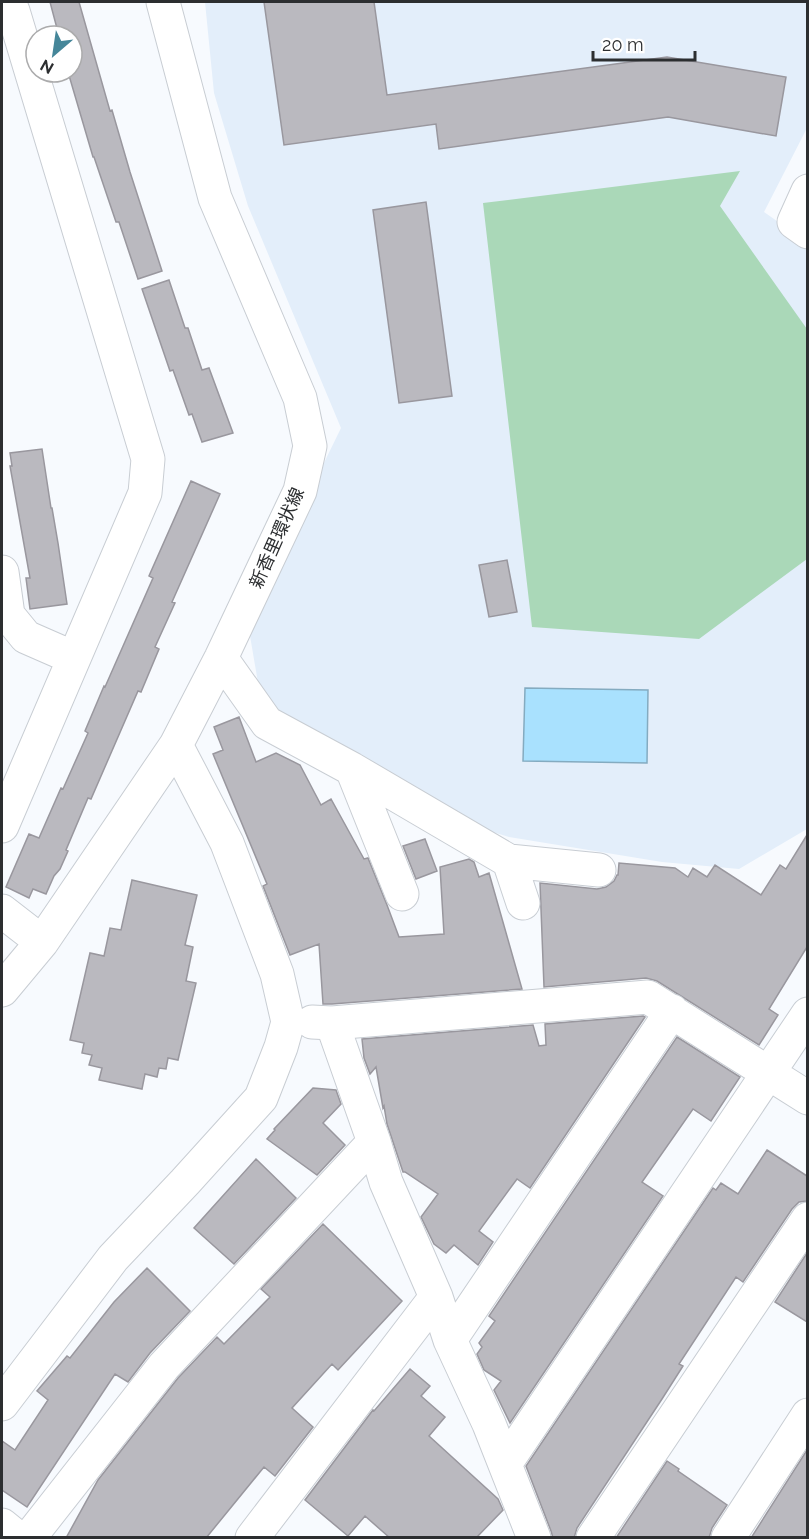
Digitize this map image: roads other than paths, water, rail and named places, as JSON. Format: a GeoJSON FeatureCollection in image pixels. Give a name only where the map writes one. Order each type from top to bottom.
{"type":"FeatureCollection","features":[{"type":"Feature","properties":{"kind":"street"},"geometry":{"type":"LineString","coordinates":[[2,826],[145,493],[147,459],[13,11],[5,2]]}},
{"type":"Feature","properties":{"kind":"street","name":"新香里環状線"},"geometry":{"type":"LineString","coordinates":[[2,990],[42,942],[176,745],[221,658],[300,491],[310,446],[300,398],[215,198],[163,2]]}},
{"type":"Feature","properties":{"kind":"street"},"geometry":{"type":"LineString","coordinates":[[807,191],[794,222],[807,232]]}},
{"type":"Feature","properties":{"kind":"street"},"geometry":{"type":"LineString","coordinates":[[2,572],[8,615],[26,637],[74,658]]}},
{"type":"Feature","properties":{"kind":"street"},"geometry":{"type":"LineString","coordinates":[[221,658],[267,723],[509,861],[599,870]]}},
{"type":"Feature","properties":{"kind":"street"},"geometry":{"type":"LineString","coordinates":[[2,1404],[113,1258],[261,1098],[288,1022],[277,974],[227,843],[176,745]]}},
{"type":"Feature","properties":{"kind":"street"},"geometry":{"type":"LineString","coordinates":[[351,769],[402,894]]}},
{"type":"Feature","properties":{"kind":"street"},"geometry":{"type":"LineString","coordinates":[[509,861],[523,903]]}},
{"type":"Feature","properties":{"kind":"street"},"geometry":{"type":"LineString","coordinates":[[2,911],[42,942]]}},
{"type":"Feature","properties":{"kind":"street"},"geometry":{"type":"LineString","coordinates":[[288,1022],[332,1023],[648,996],[807,1098]]}},
{"type":"Feature","properties":{"kind":"street"},"geometry":{"type":"LineString","coordinates":[[450,1340],[672,1011]]}},
{"type":"Feature","properties":{"kind":"street"},"geometry":{"type":"LineString","coordinates":[[505,1464],[807,1014]]}},
{"type":"Feature","properties":{"kind":"street"},"geometry":{"type":"LineString","coordinates":[[332,1023],[386,1182],[436,1297],[450,1340],[505,1464],[522,1530]]}},
{"type":"Feature","properties":{"kind":"street"},"geometry":{"type":"LineString","coordinates":[[29,1538],[164,1366],[374,1142]]}},
{"type":"Feature","properties":{"kind":"street"},"geometry":{"type":"LineString","coordinates":[[593,1538],[807,1219]]}},
{"type":"Feature","properties":{"kind":"street"},"geometry":{"type":"LineString","coordinates":[[252,1538],[436,1297]]}},
{"type":"Feature","properties":{"kind":"street"},"geometry":{"type":"LineString","coordinates":[[728,1538],[807,1416]]}},
{"type":"Feature","properties":{"kind":"street"},"geometry":{"type":"LineString","coordinates":[[2,1525],[18,1538]]}},
{"type":"Feature","properties":{"kind":"water"},"geometry":{"type":"Polygon","coordinates":[[[525,688],[648,690],[647,763],[523,761],[525,688]]]}}]}
